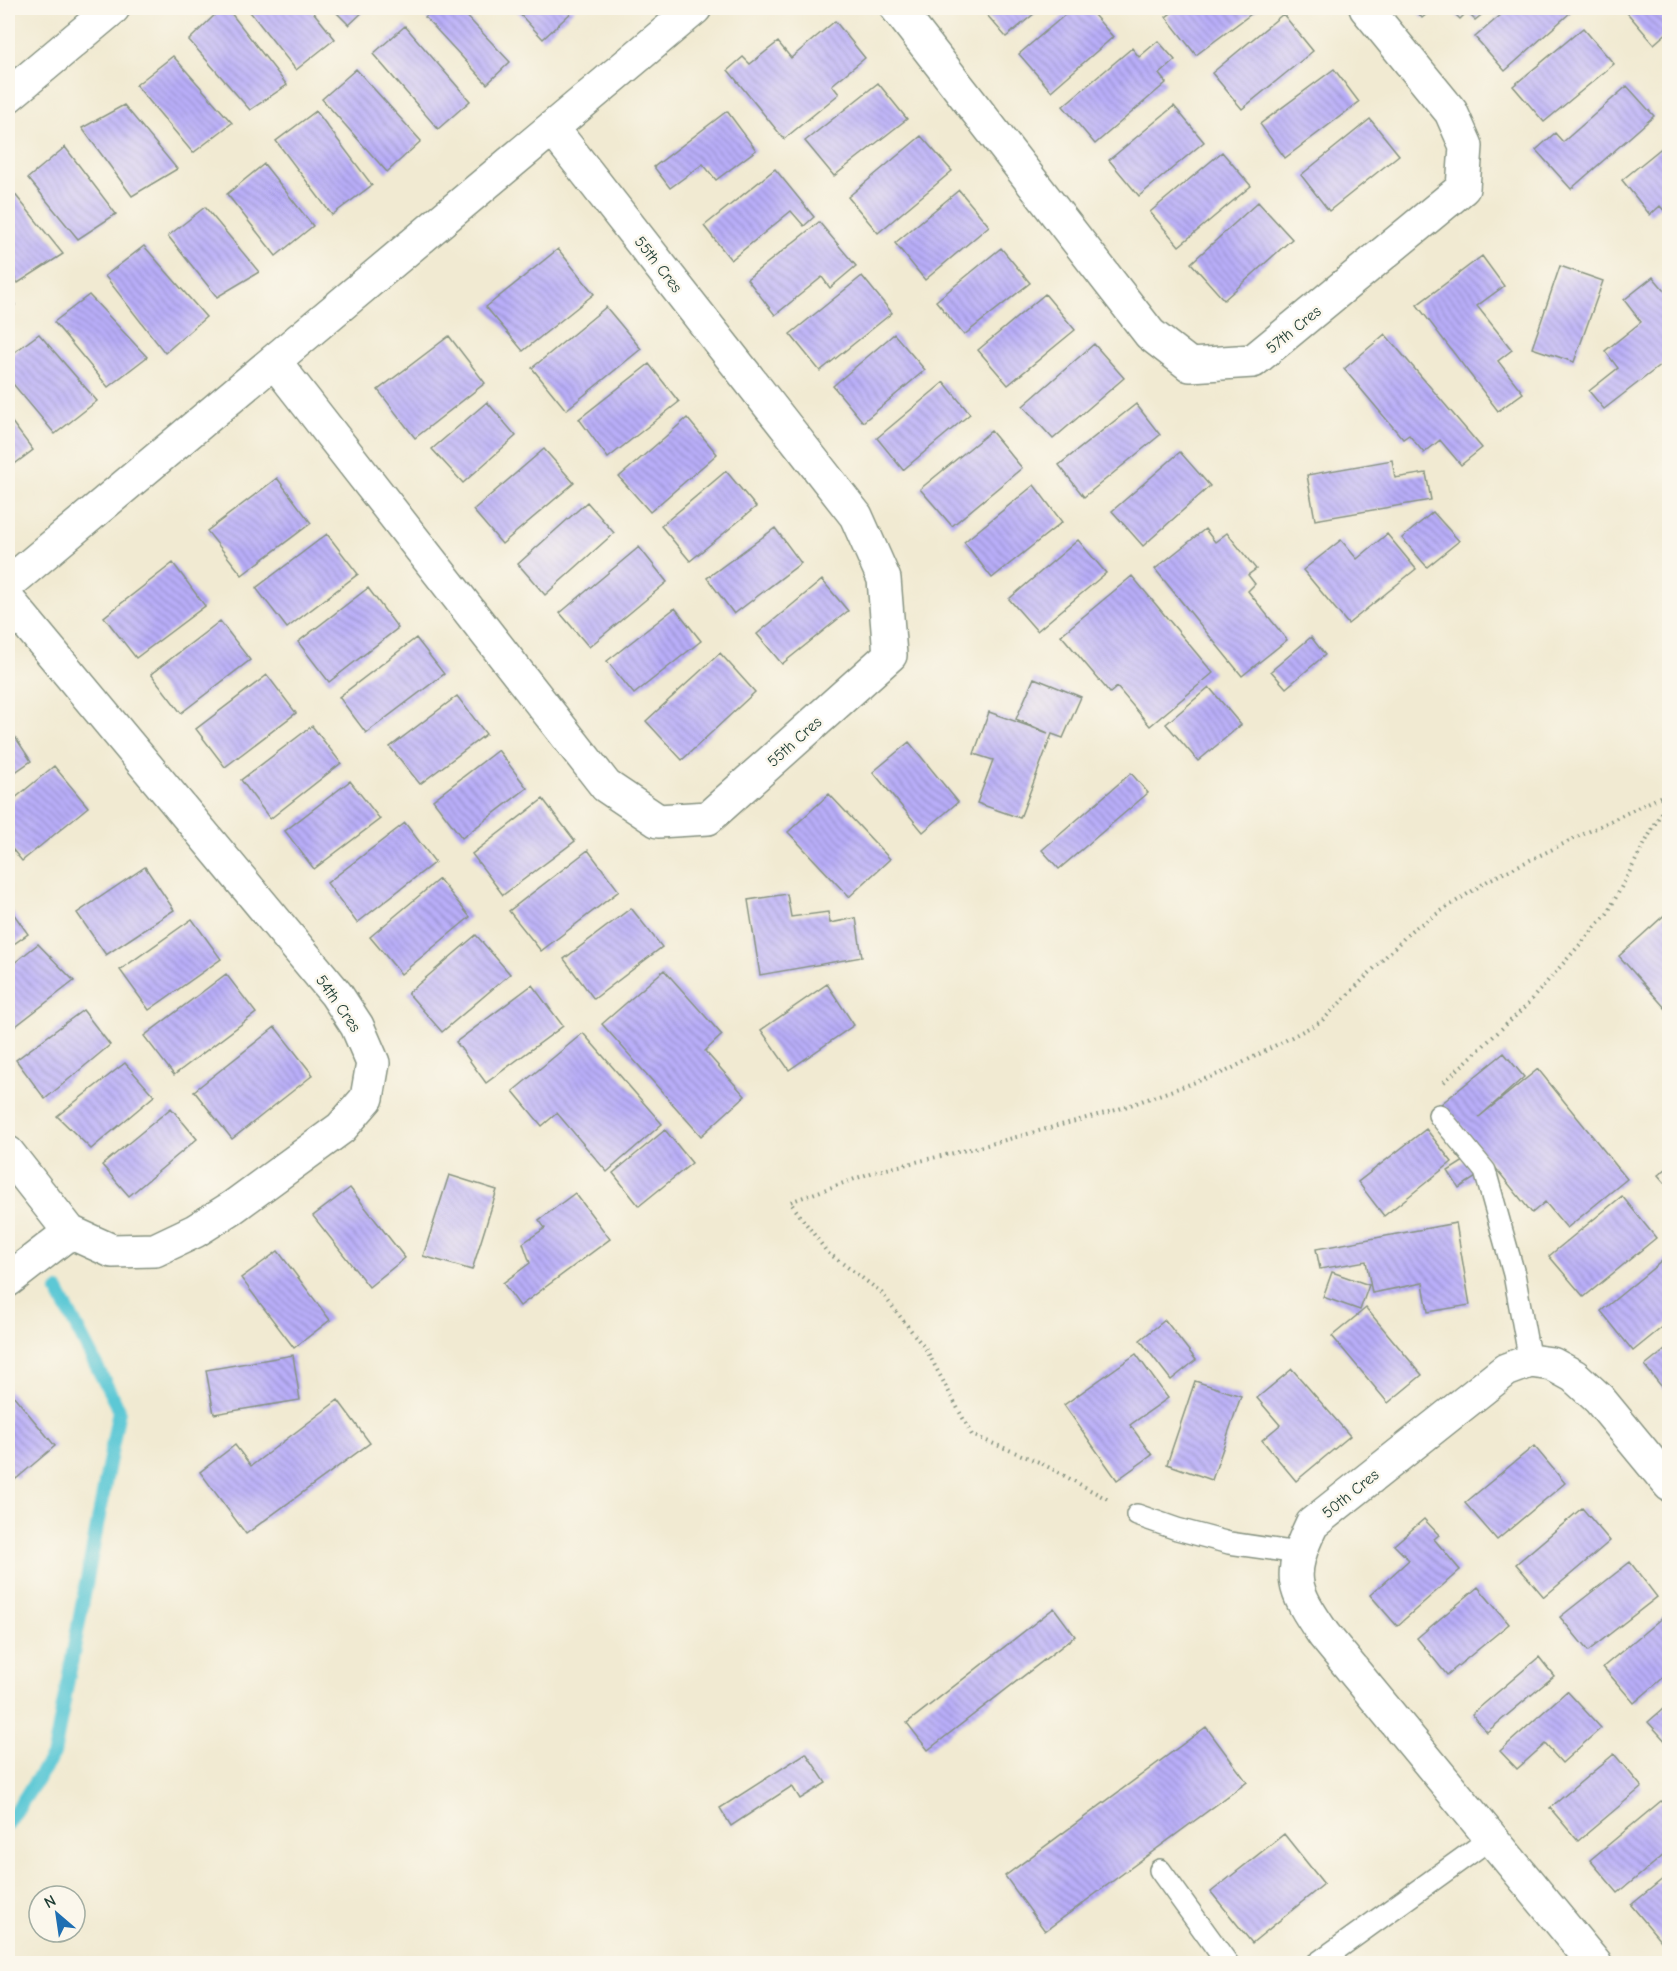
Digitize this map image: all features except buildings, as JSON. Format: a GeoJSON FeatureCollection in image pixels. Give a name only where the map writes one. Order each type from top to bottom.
{"type":"FeatureCollection","features":[{"type":"Feature","properties":{"kind":"street"},"geometry":{"type":"LineString","coordinates":[[8,96],[113,8]]}},
{"type":"Feature","properties":{"kind":"street"},"geometry":{"type":"LineString","coordinates":[[8,584],[695,8]]}},
{"type":"Feature","properties":{"kind":"street","name":"57th Cres"},"geometry":{"type":"LineString","coordinates":[[897,8],[1150,333],[1190,365],[1253,361],[1463,188],[1466,146],[1451,112],[1366,8]]}},
{"type":"Feature","properties":{"kind":"street","name":"55th Cres"},"geometry":{"type":"LineString","coordinates":[[274,361],[606,786],[658,821],[708,818],[890,654],[884,579],[856,516],[552,128]]}},
{"type":"Feature","properties":{"kind":"street","name":"54th Cres"},"geometry":{"type":"LineString","coordinates":[[8,600],[336,994],[357,1026],[373,1063],[367,1098],[341,1128],[233,1207],[195,1231],[155,1250],[112,1251],[70,1232],[8,1153]]}},
{"type":"Feature","properties":{"kind":"street"},"geometry":{"type":"LineString","coordinates":[[8,1280],[70,1232]]}},
{"type":"Feature","properties":{"kind":"street"},"geometry":{"type":"LineString","coordinates":[[1530,1361],[1552,1364],[1574,1376],[1599,1399],[1670,1485]]}},
{"type":"Feature","properties":{"kind":"street","name":"50th Cres"},"geometry":{"type":"LineString","coordinates":[[1530,1361],[1506,1370],[1312,1524],[1298,1553],[1295,1576],[1303,1604],[1324,1635],[1595,1964]]}},
{"type":"Feature","properties":{"kind":"lane"},"geometry":{"type":"LineString","coordinates":[[1439,1115],[1485,1171],[1514,1274],[1530,1361]]}},
{"type":"Feature","properties":{"kind":"lane"},"geometry":{"type":"LineString","coordinates":[[1137,1515],[1177,1530],[1229,1543],[1298,1553]]}},
{"type":"Feature","properties":{"kind":"lane"},"geometry":{"type":"LineString","coordinates":[[1316,1964],[1491,1838]]}},
{"type":"Feature","properties":{"kind":"lane"},"geometry":{"type":"LineString","coordinates":[[1160,1870],[1228,1964]]}},
{"type":"Feature","properties":{"kind":"path"},"geometry":{"type":"LineString","coordinates":[[1439,1115],[1431,1095],[1522,1010],[1607,914],[1670,794]]}},
{"type":"Feature","properties":{"kind":"path"},"geometry":{"type":"LineString","coordinates":[[1137,1515],[1039,1462],[972,1435],[927,1351],[881,1292],[827,1252],[790,1202],[874,1172],[987,1145],[1116,1110],[1227,1071],[1322,1021],[1412,930],[1489,880],[1670,794]]}},
{"type":"Feature","properties":{"kind":"waterway"},"geometry":{"type":"LineString","coordinates":[[8,1823],[54,1754],[119,1410],[58,1291]]}}]}
